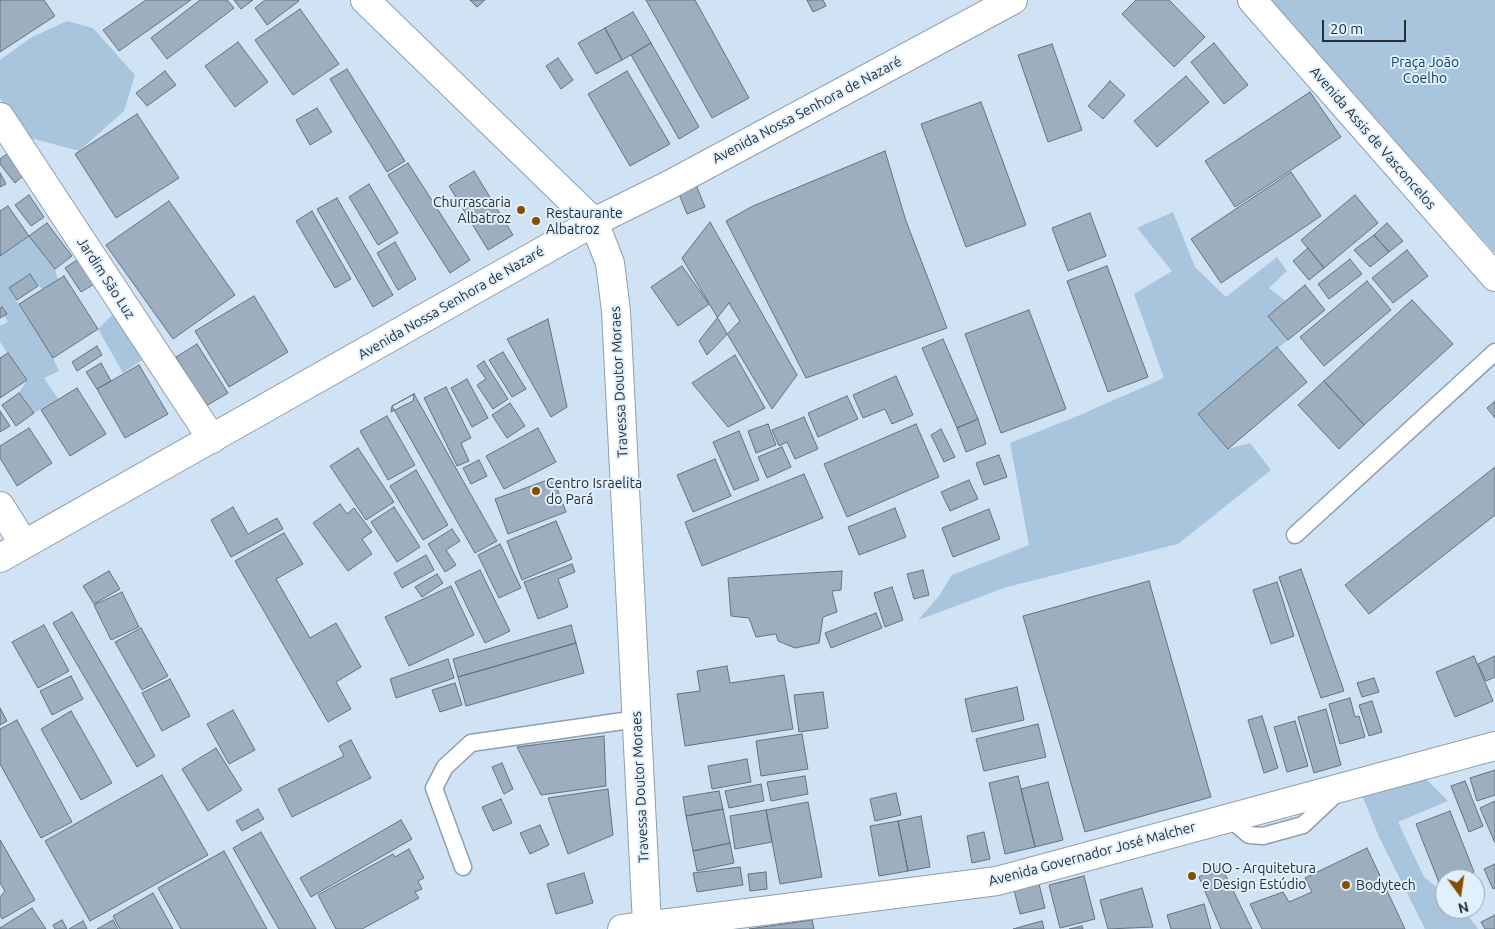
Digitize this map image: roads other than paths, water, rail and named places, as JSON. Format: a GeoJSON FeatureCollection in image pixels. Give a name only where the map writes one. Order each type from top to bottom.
{"type":"FeatureCollection","features":[{"type":"Feature","properties":{"kind":"main road","name":"Travessa Doutor Moraes"},"geometry":{"type":"LineString","coordinates":[[365,0],[594,222],[610,263],[616,310],[636,718],[634,927]]}},
{"type":"Feature","properties":{"kind":"main road","name":"Avenida Nossa Senhora de Nazaré"},"geometry":{"type":"LineString","coordinates":[[0,558],[594,222],[669,185],[1013,0]]}},
{"type":"Feature","properties":{"kind":"main road","name":"Avenida Assis de Vasconcelos"},"geometry":{"type":"LineString","coordinates":[[1252,0],[1495,277]]}},
{"type":"Feature","properties":{"kind":"main road","name":"Avenida Assis de Vasconcelos"},"geometry":{"type":"LineString","coordinates":[[1267,0],[1495,252]]}},
{"type":"Feature","properties":{"kind":"main road","name":"Jardim São Luz"},"geometry":{"type":"LineString","coordinates":[[0,117],[212,439]]}},
{"type":"Feature","properties":{"kind":"main road"},"geometry":{"type":"LineString","coordinates":[[0,506],[24,544]]}},
{"type":"Feature","properties":{"kind":"main road","name":"Avenida Governador José Malcher"},"geometry":{"type":"LineString","coordinates":[[634,927],[997,880],[1495,746]]}},
{"type":"Feature","properties":{"kind":"lane"},"geometry":{"type":"LineString","coordinates":[[1295,535],[1495,352]]}},
{"type":"Feature","properties":{"kind":"lane"},"geometry":{"type":"LineString","coordinates":[[463,867],[434,788],[445,767],[471,743],[636,718]]}},
{"type":"Feature","properties":{"kind":"place","name":"Churrascaria Albatroz"},"geometry":{"type":"Point","coordinates":[521,210]}},
{"type":"Feature","properties":{"kind":"place","name":"Restaurante Albatroz"},"geometry":{"type":"Point","coordinates":[536,221]}},
{"type":"Feature","properties":{"kind":"place","name":"Centro Israelita do Pará"},"geometry":{"type":"Point","coordinates":[536,491]}},
{"type":"Feature","properties":{"kind":"place","name":"DUO - Arquitetura e Design Estúdio"},"geometry":{"type":"Point","coordinates":[1192,876]}},
{"type":"Feature","properties":{"kind":"place","name":"Bodytech"},"geometry":{"type":"Point","coordinates":[1346,885]}},
{"type":"Feature","properties":{"kind":"park label","name":"Praça João Coelho"},"geometry":{"type":"Point","coordinates":[1425,70]}}]}
